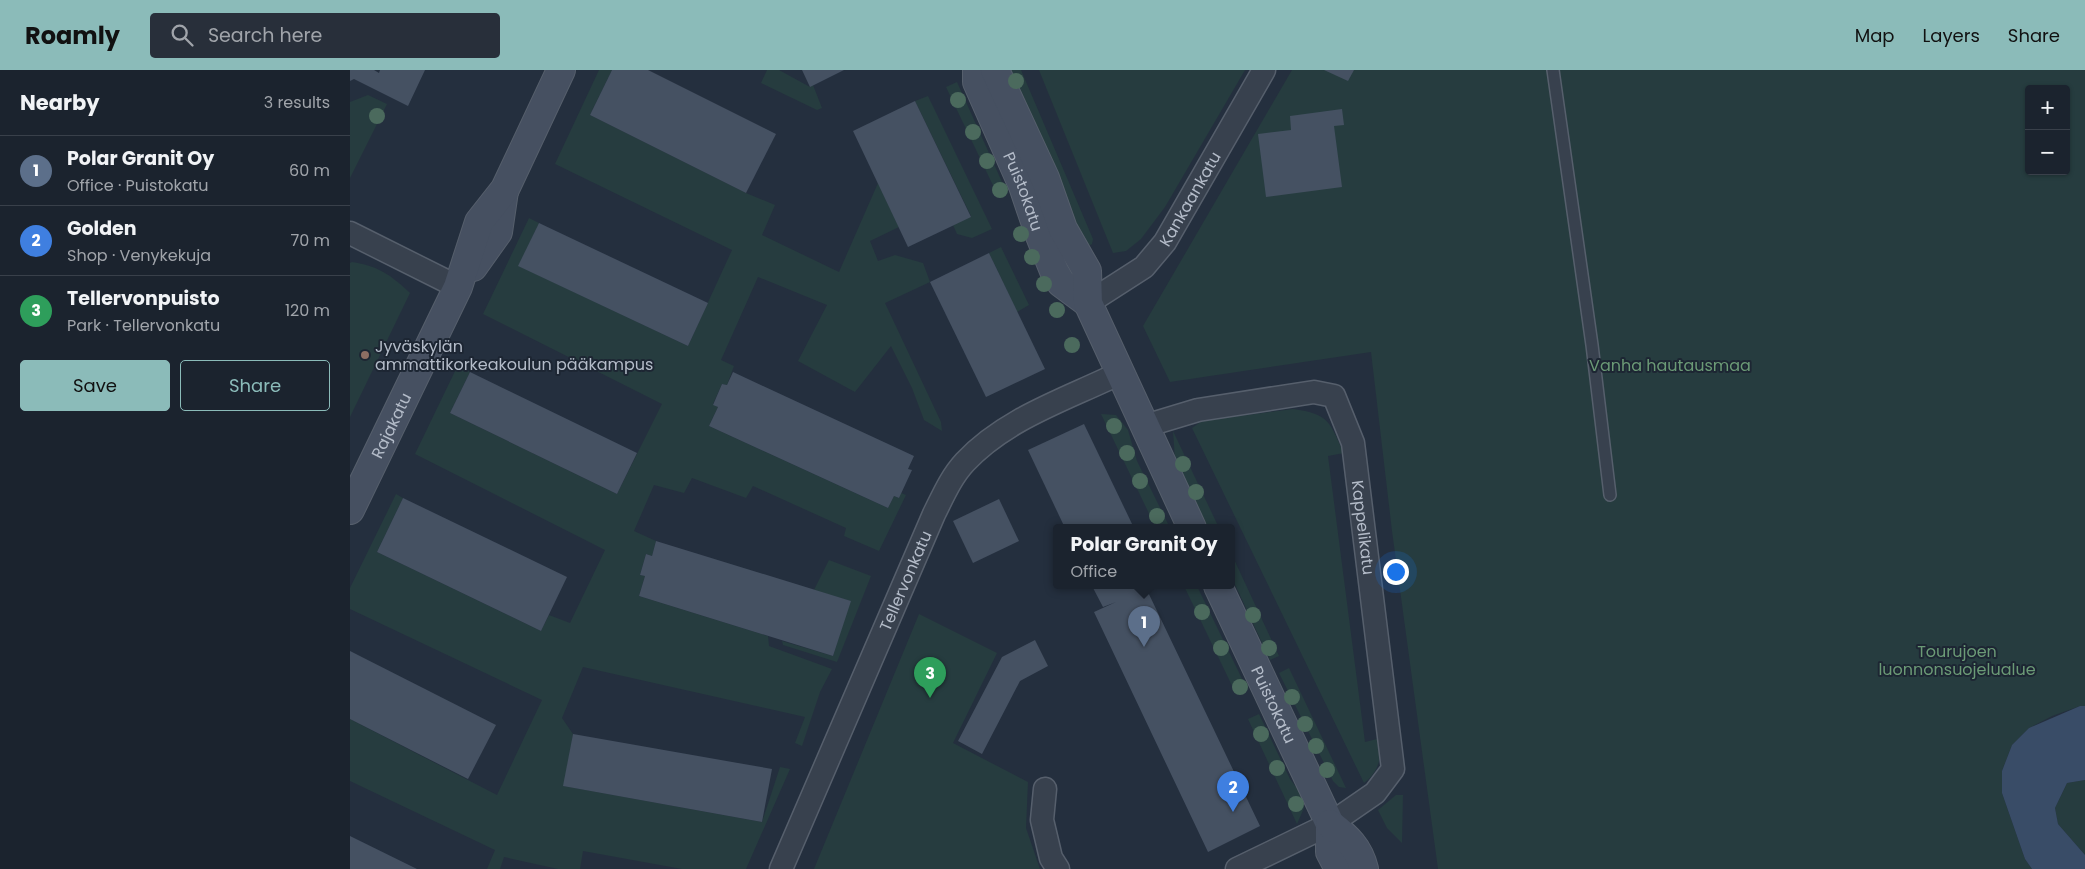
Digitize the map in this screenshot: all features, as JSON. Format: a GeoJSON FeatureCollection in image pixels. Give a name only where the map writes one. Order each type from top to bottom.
{"type":"FeatureCollection","features":[{"type":"Feature","properties":{"kind":"main road","name":"Rajakatu"},"geometry":{"type":"LineString","coordinates":[[350,510],[458,287],[479,222],[504,190],[561,70]]}},
{"type":"Feature","properties":{"kind":"main road","name":"Puistokatu"},"geometry":{"type":"LineString","coordinates":[[976,70],[977,82],[1023,186],[1042,207]]}},
{"type":"Feature","properties":{"kind":"main road","name":"Puistokatu"},"geometry":{"type":"LineString","coordinates":[[995,70],[1045,178],[1042,207],[1054,271],[1061,283],[1088,303],[1190,524]]}},
{"type":"Feature","properties":{"kind":"main road","name":"Puistokatu"},"geometry":{"type":"LineString","coordinates":[[1219,589],[1330,824],[1330,852],[1339,869]]}},
{"type":"Feature","properties":{"kind":"main road","name":"Puistokatu"},"geometry":{"type":"LineString","coordinates":[[1330,824],[1351,840],[1356,847],[1364,869]]}},
{"type":"Feature","properties":{"kind":"street","name":"Kankaankatu"},"geometry":{"type":"LineString","coordinates":[[1088,303],[1144,267],[1165,242],[1264,70]]}},
{"type":"Feature","properties":{"kind":"street"},"geometry":{"type":"LineString","coordinates":[[350,233],[458,287]]}},
{"type":"Feature","properties":{"kind":"street","name":"Tellervonkatu"},"geometry":{"type":"LineString","coordinates":[[781,869],[934,514],[948,486],[971,456],[985,443],[1014,423],[1120,373]]}},
{"type":"Feature","properties":{"kind":"street","name":"Kappelikatu"},"geometry":{"type":"LineString","coordinates":[[1146,426],[1198,410],[1314,392],[1334,396],[1353,443],[1393,769],[1375,793],[1330,824]]}},
{"type":"Feature","properties":{"kind":"street"},"geometry":{"type":"LineString","coordinates":[[1045,789],[1042,820],[1051,858],[1058,869]]}},
{"type":"Feature","properties":{"kind":"street"},"geometry":{"type":"LineString","coordinates":[[1237,869],[1330,824]]}},
{"type":"Feature","properties":{"kind":"lane"},"geometry":{"type":"LineString","coordinates":[[1553,70],[1592,345],[1610,495]]}},
{"type":"Feature","properties":{"kind":"green space"},"geometry":{"type":"Polygon","coordinates":[[[599,70],[612,70],[590,115],[746,193],[775,205],[762,235],[839,272],[878,183],[899,227],[870,241],[878,261],[895,255],[923,263],[930,282],[885,303],[941,422],[942,431],[924,420],[912,388],[891,346],[855,392],[798,361],[827,305],[758,277],[721,360],[734,366],[727,385],[722,384],[713,404],[718,407],[709,426],[888,508],[894,496],[899,498],[901,493],[906,495],[879,551],[844,536],[846,528],[753,486],[746,498],[692,478],[684,493],[654,485],[634,531],[656,541],[652,556],[646,554],[640,575],[645,576],[639,596],[768,636],[769,646],[832,669],[820,692],[802,746],[795,743],[805,717],[583,667],[562,718],[573,734],[564,786],[762,822],[780,767],[790,769],[746,869],[682,869],[583,851],[580,869],[558,869],[504,857],[500,869],[487,869],[495,850],[350,781],[350,719],[497,795],[542,700],[350,609],[350,588],[396,494],[403,498],[377,552],[541,631],[549,615],[570,623],[605,550],[415,454],[458,365],[470,372],[450,413],[617,494],[662,404],[483,314],[529,218],[539,223],[519,266],[688,346],[732,250],[555,164],[599,70]]]}},
{"type":"Feature","properties":{"kind":"green space"},"geometry":{"type":"Polygon","coordinates":[[[767,70],[779,70],[810,87],[813,85],[822,108],[817,110],[761,83],[767,70]]]}},
{"type":"Feature","properties":{"kind":"green space"},"geometry":{"type":"Polygon","coordinates":[[[1009,70],[1021,70],[1093,239],[1092,244],[1087,247],[1077,233],[1009,70]]]}},
{"type":"Feature","properties":{"kind":"green space"},"geometry":{"type":"Polygon","coordinates":[[[1039,70],[1245,70],[1165,207],[1141,239],[1126,251],[1113,253],[1039,70]]]}},
{"type":"Feature","properties":{"kind":"green space","name":"Vanha hautausmaa"},"geometry":{"type":"Polygon","coordinates":[[[1292,70],[2085,70],[2085,706],[2052,716],[2029,728],[2012,745],[2002,771],[2002,793],[2025,859],[2032,869],[1438,869],[1392,531],[1371,352],[1170,382],[1143,326],[1292,70]]]}},
{"type":"Feature","properties":{"kind":"green space"},"geometry":{"type":"Polygon","coordinates":[[[957,82],[1007,193],[999,198],[946,87],[957,82]]]}},
{"type":"Feature","properties":{"kind":"green space"},"geometry":{"type":"Polygon","coordinates":[[[368,95],[387,104],[350,178],[350,102],[368,95]]]}},
{"type":"Feature","properties":{"kind":"green space"},"geometry":{"type":"Polygon","coordinates":[[[928,96],[992,229],[972,238],[957,234],[953,225],[971,216],[915,101],[928,96]]]}},
{"type":"Feature","properties":{"kind":"green space"},"geometry":{"type":"Polygon","coordinates":[[[1001,247],[1029,305],[1017,312],[989,253],[1001,247]]]}},
{"type":"Feature","properties":{"kind":"green space","name":"Jyväskylän ammattikorkeakoulun pääkampus"},"geometry":{"type":"Polygon","coordinates":[[[350,263],[384,272],[410,293],[350,417],[350,263]]]}},
{"type":"Feature","properties":{"kind":"green space"},"geometry":{"type":"Polygon","coordinates":[[[1293,409],[1314,414],[1327,421],[1344,453],[1328,456],[1365,742],[1381,738],[1381,751],[1376,769],[1364,783],[1192,428],[1202,421],[1293,409]]]}},
{"type":"Feature","properties":{"kind":"green space"},"geometry":{"type":"Polygon","coordinates":[[[1101,414],[1116,415],[1128,430],[1137,461],[1168,524],[1154,524],[1101,414]]]}},
{"type":"Feature","properties":{"kind":"green space"},"geometry":{"type":"Polygon","coordinates":[[[1173,431],[1217,524],[1206,524],[1175,460],[1173,431]]]}},
{"type":"Feature","properties":{"kind":"green space"},"geometry":{"type":"Polygon","coordinates":[[[829,560],[871,576],[837,662],[783,645],[782,641],[833,656],[850,601],[814,590],[829,560]]]}},
{"type":"Feature","properties":{"kind":"green space"},"geometry":{"type":"Polygon","coordinates":[[[1235,561],[1279,656],[1270,660],[1235,584],[1235,561]]]}},
{"type":"Feature","properties":{"kind":"green space"},"geometry":{"type":"Polygon","coordinates":[[[1185,589],[1198,589],[1247,689],[1236,694],[1185,589]]]}},
{"type":"Feature","properties":{"kind":"green space"},"geometry":{"type":"Polygon","coordinates":[[[919,614],[997,653],[953,743],[1028,782],[1026,828],[1040,869],[814,869],[919,614]]]}},
{"type":"Feature","properties":{"kind":"green space"},"geometry":{"type":"Polygon","coordinates":[[[1289,668],[1346,788],[1339,787],[1333,781],[1279,673],[1289,668]]]}},
{"type":"Feature","properties":{"kind":"green space"},"geometry":{"type":"Polygon","coordinates":[[[1259,714],[1290,779],[1299,791],[1304,808],[1297,824],[1248,719],[1259,714]]]}},
{"type":"Feature","properties":{"kind":"green space"},"geometry":{"type":"Polygon","coordinates":[[[2085,780],[2085,855],[2058,824],[2055,808],[2067,783],[2085,780]]]}},
{"type":"Feature","properties":{"kind":"green space"},"geometry":{"type":"Polygon","coordinates":[[[1396,795],[1403,795],[1402,843],[1387,828],[1378,810],[1396,795]]]}},
{"type":"Feature","properties":{"kind":"water"},"geometry":{"type":"Polygon","coordinates":[[[2080,706],[2085,706],[2085,780],[2067,783],[2055,808],[2058,824],[2085,855],[2085,869],[2032,869],[2025,859],[2002,793],[2002,771],[2012,745],[2029,728],[2080,706]]]}},
{"type":"Feature","properties":{"kind":"building"},"geometry":{"type":"Polygon","coordinates":[[[350,70],[374,70],[379,73],[380,70],[425,70],[408,106],[354,79],[350,81],[350,70]]]}},
{"type":"Feature","properties":{"kind":"building"},"geometry":{"type":"Polygon","coordinates":[[[612,70],[648,70],[776,134],[746,193],[590,115],[612,70]]]}},
{"type":"Feature","properties":{"kind":"building"},"geometry":{"type":"Polygon","coordinates":[[[802,70],[844,70],[810,87],[802,70]]]}},
{"type":"Feature","properties":{"kind":"building"},"geometry":{"type":"Polygon","coordinates":[[[1324,70],[1354,70],[1348,81],[1324,70]]]}},
{"type":"Feature","properties":{"kind":"building"},"geometry":{"type":"Polygon","coordinates":[[[915,101],[971,217],[908,247],[853,131],[915,101]]]}},
{"type":"Feature","properties":{"kind":"building"},"geometry":{"type":"Polygon","coordinates":[[[1342,109],[1344,125],[1334,126],[1342,187],[1266,197],[1258,134],[1291,130],[1290,116],[1342,109]]]}},
{"type":"Feature","properties":{"kind":"building"},"geometry":{"type":"Polygon","coordinates":[[[539,223],[708,303],[688,346],[518,266],[539,223]]]}},
{"type":"Feature","properties":{"kind":"building"},"geometry":{"type":"Polygon","coordinates":[[[989,253],[1045,369],[986,397],[930,282],[989,253]]]}},
{"type":"Feature","properties":{"kind":"building"},"geometry":{"type":"Polygon","coordinates":[[[470,372],[637,453],[617,494],[450,413],[470,372]]]}},
{"type":"Feature","properties":{"kind":"building"},"geometry":{"type":"Polygon","coordinates":[[[733,372],[914,456],[908,469],[912,470],[899,498],[894,496],[888,508],[709,426],[718,407],[713,405],[722,384],[727,385],[733,372]]]}},
{"type":"Feature","properties":{"kind":"building"},"geometry":{"type":"Polygon","coordinates":[[[1084,424],[1132,524],[1063,524],[1028,450],[1084,424]]]}},
{"type":"Feature","properties":{"kind":"building"},"geometry":{"type":"Polygon","coordinates":[[[403,498],[567,577],[541,631],[377,552],[403,498]]]}},
{"type":"Feature","properties":{"kind":"building"},"geometry":{"type":"Polygon","coordinates":[[[999,499],[1019,541],[973,563],[953,521],[999,499]]]}},
{"type":"Feature","properties":{"kind":"building"},"geometry":{"type":"Polygon","coordinates":[[[656,541],[851,601],[833,656],[639,596],[645,576],[640,575],[646,554],[652,556],[656,541]]]}},
{"type":"Feature","properties":{"kind":"building"},"geometry":{"type":"Polygon","coordinates":[[[1094,589],[1146,589],[1260,826],[1208,852],[1094,612],[1116,602],[1103,607],[1094,589]]]}},
{"type":"Feature","properties":{"kind":"building"},"geometry":{"type":"Polygon","coordinates":[[[1035,640],[1048,666],[1020,681],[982,754],[958,741],[1002,657],[1035,640]]]}},
{"type":"Feature","properties":{"kind":"building"},"geometry":{"type":"Polygon","coordinates":[[[350,651],[496,725],[468,779],[350,719],[350,651]]]}},
{"type":"Feature","properties":{"kind":"building"},"geometry":{"type":"Polygon","coordinates":[[[573,734],[772,769],[762,822],[563,786],[573,734]]]}},
{"type":"Feature","properties":{"kind":"building"},"geometry":{"type":"Polygon","coordinates":[[[350,836],[417,869],[350,869],[350,836]]]}},
{"type":"Feature","properties":{"kind":"place","name":"Jyväskylän ammattikorkeakoulun pääkampus"},"geometry":{"type":"Point","coordinates":[365,355]}},
{"type":"Feature","properties":{"kind":"place","name":"Polar Granit Oy"},"geometry":{"type":"Point","coordinates":[1144,647]}},
{"type":"Feature","properties":{"kind":"place","name":"Tellervonpuisto"},"geometry":{"type":"Point","coordinates":[930,698]}},
{"type":"Feature","properties":{"kind":"place","name":"Golden"},"geometry":{"type":"Point","coordinates":[1233,812]}},
{"type":"Feature","properties":{"kind":"park label","name":"Tourujoen luonnonsuojelualue"},"geometry":{"type":"Point","coordinates":[1957,660]}}]}
